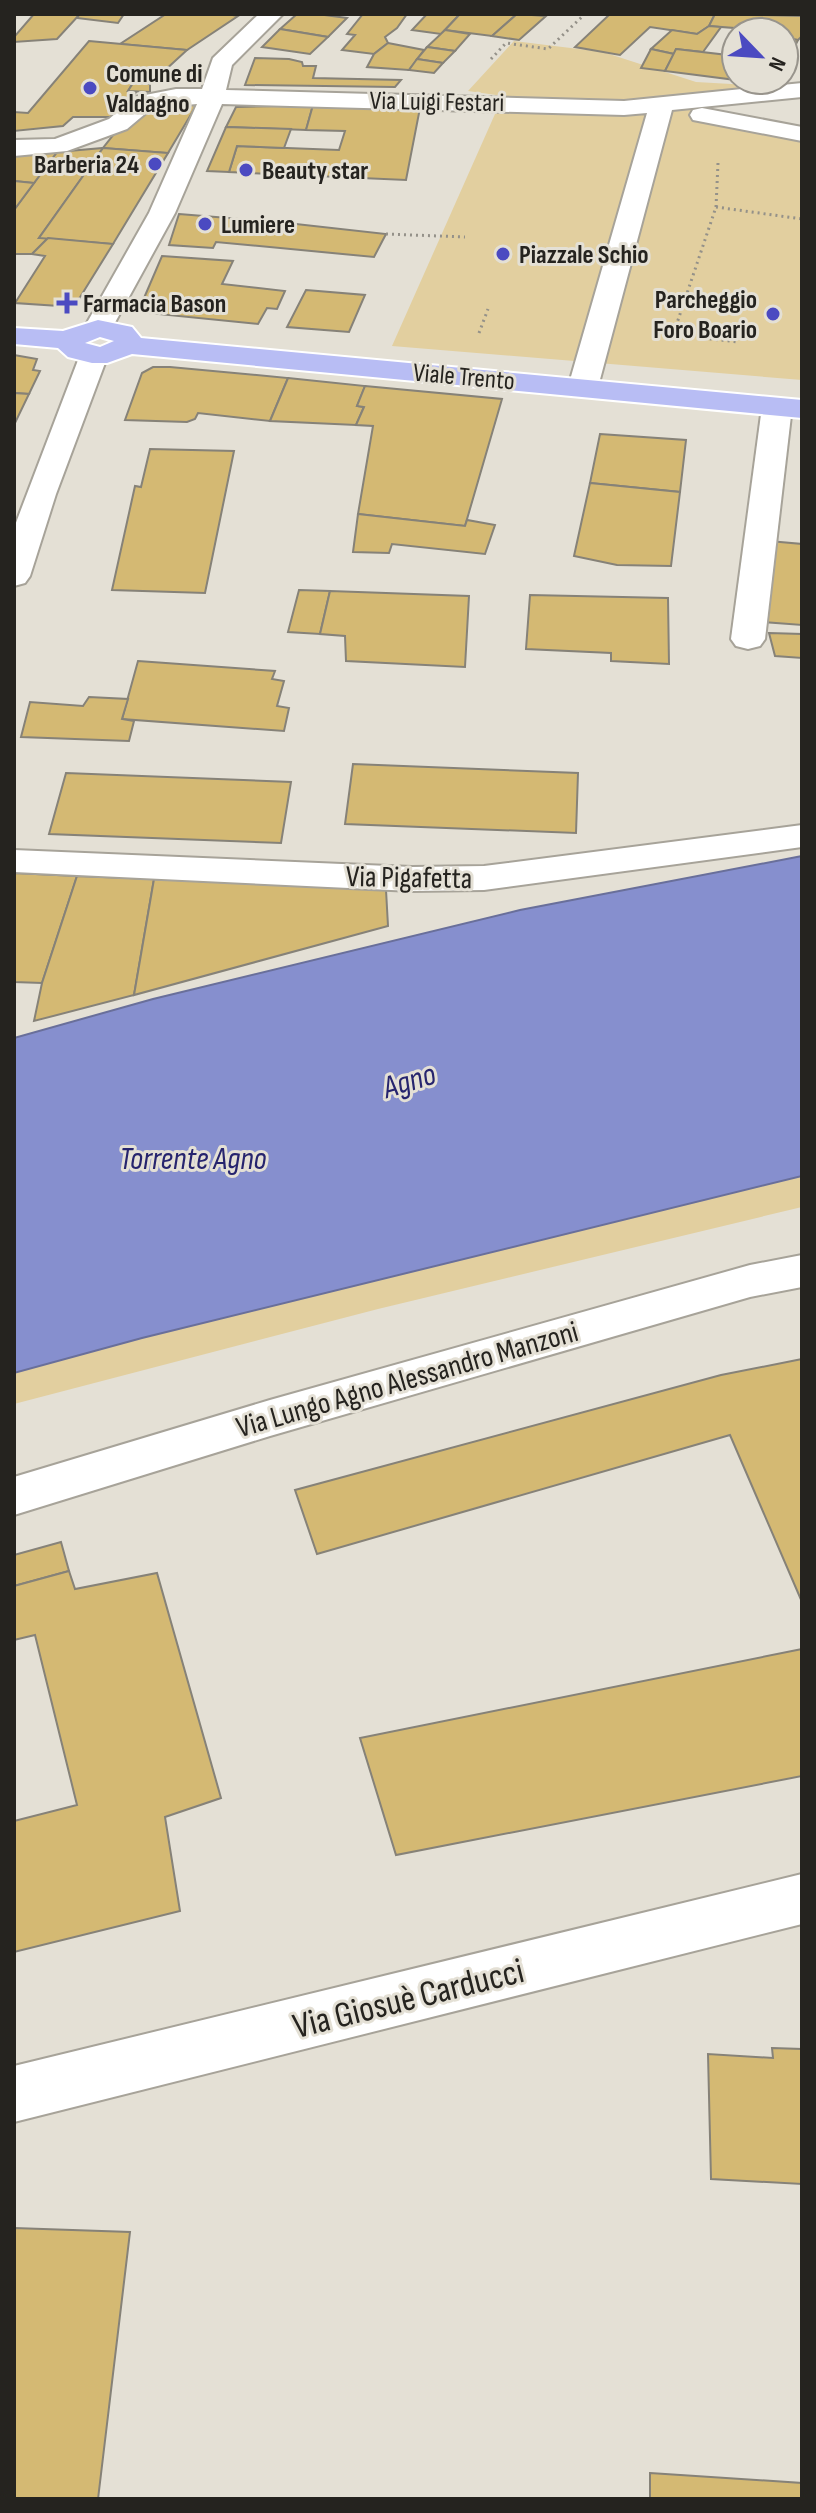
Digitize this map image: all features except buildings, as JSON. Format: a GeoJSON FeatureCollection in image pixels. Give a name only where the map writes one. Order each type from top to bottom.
{"type":"FeatureCollection","features":[{"type":"Feature","properties":{"kind":"main road"},"geometry":{"type":"LineString","coordinates":[[14,336],[88,341]]}},
{"type":"Feature","properties":{"kind":"main road","name":"Viale Trento"},"geometry":{"type":"LineString","coordinates":[[88,341],[114,353],[126,345],[790,408]]}},
{"type":"Feature","properties":{"kind":"street"},"geometry":{"type":"LineString","coordinates":[[14,576],[88,341],[162,213],[212,98],[221,63],[272,14]]}},
{"type":"Feature","properties":{"kind":"street","name":"Via Luigi Festari"},"geometry":{"type":"LineString","coordinates":[[14,148],[58,146],[118,124],[144,102],[176,96],[455,101],[624,108],[802,90]]}},
{"type":"Feature","properties":{"kind":"street"},"geometry":{"type":"LineString","coordinates":[[583,387],[662,103],[681,111],[802,134]]}},
{"type":"Feature","properties":{"kind":"street"},"geometry":{"type":"LineString","coordinates":[[620,139],[624,108]]}},
{"type":"Feature","properties":{"kind":"street"},"geometry":{"type":"LineString","coordinates":[[748,639],[790,408]]}},
{"type":"Feature","properties":{"kind":"street","name":"Via Pigafetta"},"geometry":{"type":"LineString","coordinates":[[14,861],[412,879],[484,878],[802,836]]}},
{"type":"Feature","properties":{"kind":"street","name":"Via Lungo Agno Alessandro Manzoni"},"geometry":{"type":"LineString","coordinates":[[14,1496],[270,1418],[750,1281],[802,1271]]}},
{"type":"Feature","properties":{"kind":"street","name":"Via Giosuè Carducci"},"geometry":{"type":"LineString","coordinates":[[14,2094],[802,1899]]}},
{"type":"Feature","properties":{"kind":"path"},"geometry":{"type":"LineString","coordinates":[[548,49],[585,14]]}},
{"type":"Feature","properties":{"kind":"path"},"geometry":{"type":"LineString","coordinates":[[720,118],[716,207],[673,335],[739,342]]}},
{"type":"Feature","properties":{"kind":"path"},"geometry":{"type":"LineString","coordinates":[[716,207],[802,219]]}},
{"type":"Feature","properties":{"kind":"path"},"geometry":{"type":"LineString","coordinates":[[386,234],[465,237]]}},
{"type":"Feature","properties":{"kind":"shaded area"},"geometry":{"type":"Polygon","coordinates":[[[514,41],[603,52],[696,82],[720,83],[720,96],[750,98],[696,106],[802,131],[802,380],[392,346],[503,96],[468,91],[514,41]]]}},
{"type":"Feature","properties":{"kind":"shaded area"},"geometry":{"type":"Polygon","coordinates":[[[802,1176],[802,1207],[378,1309],[14,1404],[14,1373],[142,1338],[802,1176]]]}},
{"type":"Feature","properties":{"kind":"water","name":"Torrente Agno"},"geometry":{"type":"Polygon","coordinates":[[[802,856],[802,1176],[142,1338],[14,1373],[14,1038],[153,999],[520,910],[802,856]]]}},
{"type":"Feature","properties":{"kind":"place","name":"Comune di Valdagno"},"geometry":{"type":"Point","coordinates":[90,88]}},
{"type":"Feature","properties":{"kind":"place","name":"Barberia 24"},"geometry":{"type":"Point","coordinates":[155,164]}},
{"type":"Feature","properties":{"kind":"place","name":"Beauty star"},"geometry":{"type":"Point","coordinates":[246,170]}},
{"type":"Feature","properties":{"kind":"place","name":"Lumiere"},"geometry":{"type":"Point","coordinates":[205,224]}},
{"type":"Feature","properties":{"kind":"place","name":"Piazzale Schio"},"geometry":{"type":"Point","coordinates":[503,254]}},
{"type":"Feature","properties":{"kind":"place","name":"Farmacia Bason"},"geometry":{"type":"Point","coordinates":[67,303]}},
{"type":"Feature","properties":{"kind":"place","name":"Parcheggio Foro Boario"},"geometry":{"type":"Point","coordinates":[773,314]}},
{"type":"Feature","properties":{"kind":"water label","name":"Agno"},"geometry":{"type":"Point","coordinates":[409,1080]}}]}
